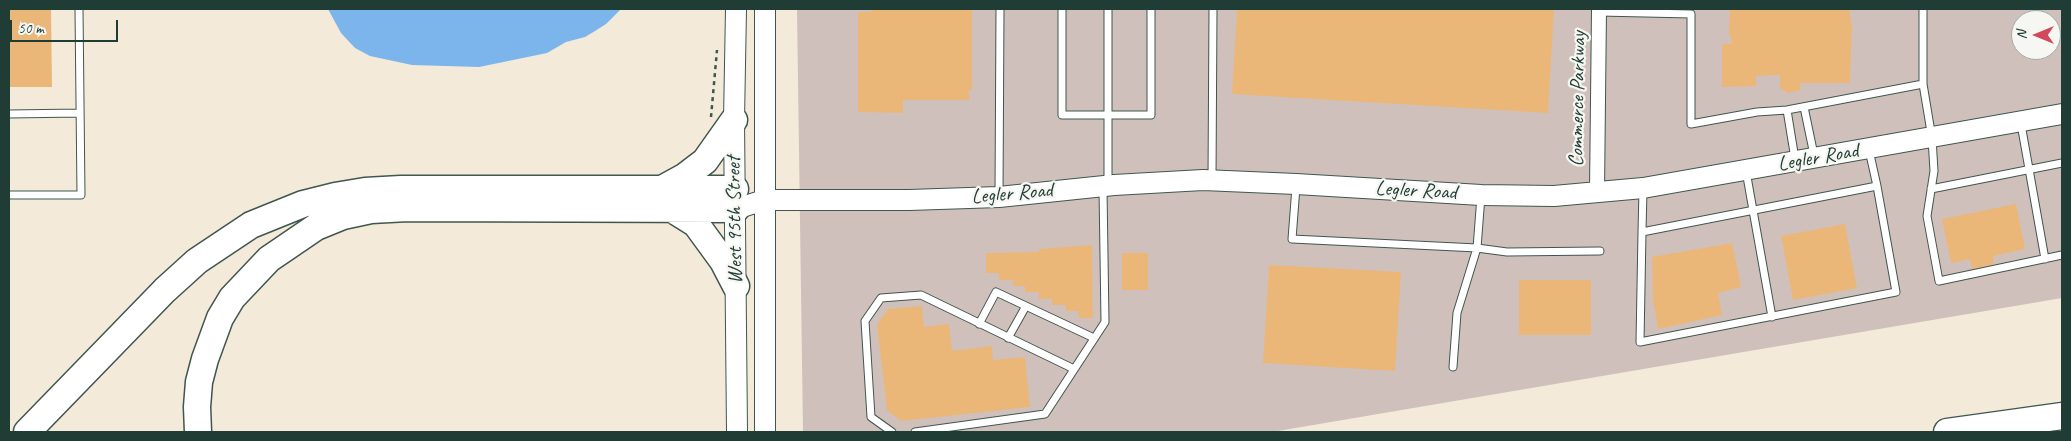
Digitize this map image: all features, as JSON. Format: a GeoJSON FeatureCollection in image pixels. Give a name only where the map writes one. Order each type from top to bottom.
{"type":"FeatureCollection","features":[{"type":"Feature","properties":{"kind":"highway"},"geometry":{"type":"LineString","coordinates":[[667,199],[684,177],[706,161],[734,120]]}},
{"type":"Feature","properties":{"kind":"highway"},"geometry":{"type":"LineString","coordinates":[[27,432],[165,290],[191,266],[221,243],[274,214],[335,196],[374,191],[667,199],[736,199]]}},
{"type":"Feature","properties":{"kind":"highway"},"geometry":{"type":"LineString","coordinates":[[198,432],[199,382],[211,340],[220,318],[232,298],[269,259],[316,228],[343,216],[371,210],[408,208],[667,199],[696,224],[723,261],[736,286]]}},
{"type":"Feature","properties":{"kind":"highway"},"geometry":{"type":"LineString","coordinates":[[2017,422],[2046,403],[2062,401]]}},
{"type":"Feature","properties":{"kind":"highway"},"geometry":{"type":"LineString","coordinates":[[1947,432],[2062,416]]}},
{"type":"Feature","properties":{"kind":"street","name":"West 95th Street"},"geometry":{"type":"LineString","coordinates":[[736,9],[734,120],[737,432]]}},
{"type":"Feature","properties":{"kind":"street","name":"West 95th Street"},"geometry":{"type":"LineString","coordinates":[[765,9],[765,432]]}},
{"type":"Feature","properties":{"kind":"street","name":"Commerce Parkway"},"geometry":{"type":"LineString","coordinates":[[1597,191],[1599,10]]}},
{"type":"Feature","properties":{"kind":"street","name":"Legler Road"},"geometry":{"type":"LineString","coordinates":[[736,199],[909,200],[999,197],[1170,181],[1296,184],[1481,195],[1554,196],[1643,188],[2062,114]]}},
{"type":"Feature","properties":{"kind":"lane"},"geometry":{"type":"LineString","coordinates":[[9,196],[81,195],[79,9]]}},
{"type":"Feature","properties":{"kind":"lane"},"geometry":{"type":"LineString","coordinates":[[999,197],[1000,9]]}},
{"type":"Feature","properties":{"kind":"lane"},"geometry":{"type":"LineString","coordinates":[[1062,9],[1062,115],[1151,115],[1151,9]]}},
{"type":"Feature","properties":{"kind":"lane"},"geometry":{"type":"LineString","coordinates":[[916,432],[1045,414],[1105,322],[1108,9]]}},
{"type":"Feature","properties":{"kind":"lane"},"geometry":{"type":"LineString","coordinates":[[1212,181],[1213,9]]}},
{"type":"Feature","properties":{"kind":"lane"},"geometry":{"type":"LineString","coordinates":[[1923,9],[1923,84],[1932,138],[1934,171],[1927,216],[1939,281],[2062,255]]}},
{"type":"Feature","properties":{"kind":"lane"},"geometry":{"type":"LineString","coordinates":[[1599,10],[1691,14],[1691,124],[1756,112],[1804,107],[1923,84]]}},
{"type":"Feature","properties":{"kind":"lane"},"geometry":{"type":"LineString","coordinates":[[1804,107],[1805,160]]}},
{"type":"Feature","properties":{"kind":"lane"},"geometry":{"type":"LineString","coordinates":[[1786,110],[1805,160]]}},
{"type":"Feature","properties":{"kind":"lane"},"geometry":{"type":"LineString","coordinates":[[9,114],[80,113]]}},
{"type":"Feature","properties":{"kind":"lane"},"geometry":{"type":"LineString","coordinates":[[2021,122],[2045,259]]}},
{"type":"Feature","properties":{"kind":"lane"},"geometry":{"type":"LineString","coordinates":[[1643,188],[1640,342],[1896,292],[1869,149]]}},
{"type":"Feature","properties":{"kind":"lane"},"geometry":{"type":"LineString","coordinates":[[1931,189],[2062,163]]}},
{"type":"Feature","properties":{"kind":"lane"},"geometry":{"type":"LineString","coordinates":[[1746,170],[1772,317]]}},
{"type":"Feature","properties":{"kind":"lane"},"geometry":{"type":"LineString","coordinates":[[1296,184],[1292,238],[1477,248],[1507,252],[1600,251]]}},
{"type":"Feature","properties":{"kind":"lane"},"geometry":{"type":"LineString","coordinates":[[1642,232],[1877,186]]}},
{"type":"Feature","properties":{"kind":"lane"},"geometry":{"type":"LineString","coordinates":[[1453,367],[1457,313],[1477,248],[1481,195]]}},
{"type":"Feature","properties":{"kind":"lane"},"geometry":{"type":"LineString","coordinates":[[979,324],[996,292],[1094,338]]}},
{"type":"Feature","properties":{"kind":"lane"},"geometry":{"type":"LineString","coordinates":[[892,432],[871,417],[866,321],[881,298],[921,296],[1074,369]]}},
{"type":"Feature","properties":{"kind":"lane"},"geometry":{"type":"LineString","coordinates":[[1008,338],[1026,306]]}},
{"type":"Feature","properties":{"kind":"shaded area"},"geometry":{"type":"Polygon","coordinates":[[[797,9],[2062,9],[2062,298],[1272,432],[803,432],[797,9]]]}},
{"type":"Feature","properties":{"kind":"water"},"geometry":{"type":"Polygon","coordinates":[[[328,9],[621,9],[606,24],[585,37],[566,42],[547,53],[479,67],[412,65],[370,56],[355,48],[341,33],[328,9]]]}},
{"type":"Feature","properties":{"kind":"building"},"geometry":{"type":"Polygon","coordinates":[[[9,9],[51,9],[52,87],[9,87],[9,9]]]}},
{"type":"Feature","properties":{"kind":"building"},"geometry":{"type":"Polygon","coordinates":[[[871,9],[972,9],[972,90],[969,90],[969,100],[903,100],[903,113],[858,112],[858,12],[871,12],[871,9]]]}},
{"type":"Feature","properties":{"kind":"building"},"geometry":{"type":"Polygon","coordinates":[[[1237,9],[1554,9],[1548,113],[1232,94],[1237,9]]]}},
{"type":"Feature","properties":{"kind":"building"},"geometry":{"type":"Polygon","coordinates":[[[1730,9],[1849,9],[1852,27],[1850,83],[1800,83],[1801,90],[1788,93],[1780,88],[1780,75],[1756,76],[1756,86],[1722,87],[1722,44],[1732,44],[1729,32],[1730,9]]]}},
{"type":"Feature","properties":{"kind":"building"},"geometry":{"type":"Polygon","coordinates":[[[2016,204],[2025,249],[1993,256],[1994,264],[1972,269],[1970,259],[1951,263],[1942,219],[2016,204]]]}},
{"type":"Feature","properties":{"kind":"building"},"geometry":{"type":"Polygon","coordinates":[[[1845,224],[1857,288],[1793,300],[1781,236],[1845,224]]]}},
{"type":"Feature","properties":{"kind":"building"},"geometry":{"type":"Polygon","coordinates":[[[1732,243],[1741,287],[1718,293],[1722,315],[1658,329],[1653,300],[1652,257],[1732,243]]]}},
{"type":"Feature","properties":{"kind":"building"},"geometry":{"type":"Polygon","coordinates":[[[1092,245],[1093,318],[1079,318],[1078,311],[1066,311],[1066,305],[1052,305],[1052,299],[1039,299],[1039,292],[1025,292],[1025,286],[1013,286],[1013,280],[999,280],[999,273],[986,273],[986,253],[1039,252],[1039,249],[1092,245]]]}},
{"type":"Feature","properties":{"kind":"building"},"geometry":{"type":"Polygon","coordinates":[[[1122,253],[1148,253],[1148,290],[1122,290],[1122,253]]]}},
{"type":"Feature","properties":{"kind":"building"},"geometry":{"type":"Polygon","coordinates":[[[1269,265],[1401,272],[1395,371],[1263,363],[1269,265]]]}},
{"type":"Feature","properties":{"kind":"building"},"geometry":{"type":"Polygon","coordinates":[[[1519,280],[1591,280],[1591,335],[1519,335],[1519,280]]]}},
{"type":"Feature","properties":{"kind":"building"},"geometry":{"type":"Polygon","coordinates":[[[922,306],[924,327],[949,324],[952,351],[992,346],[993,360],[1025,357],[1030,407],[901,421],[887,410],[877,325],[888,309],[922,306]]]}}]}
